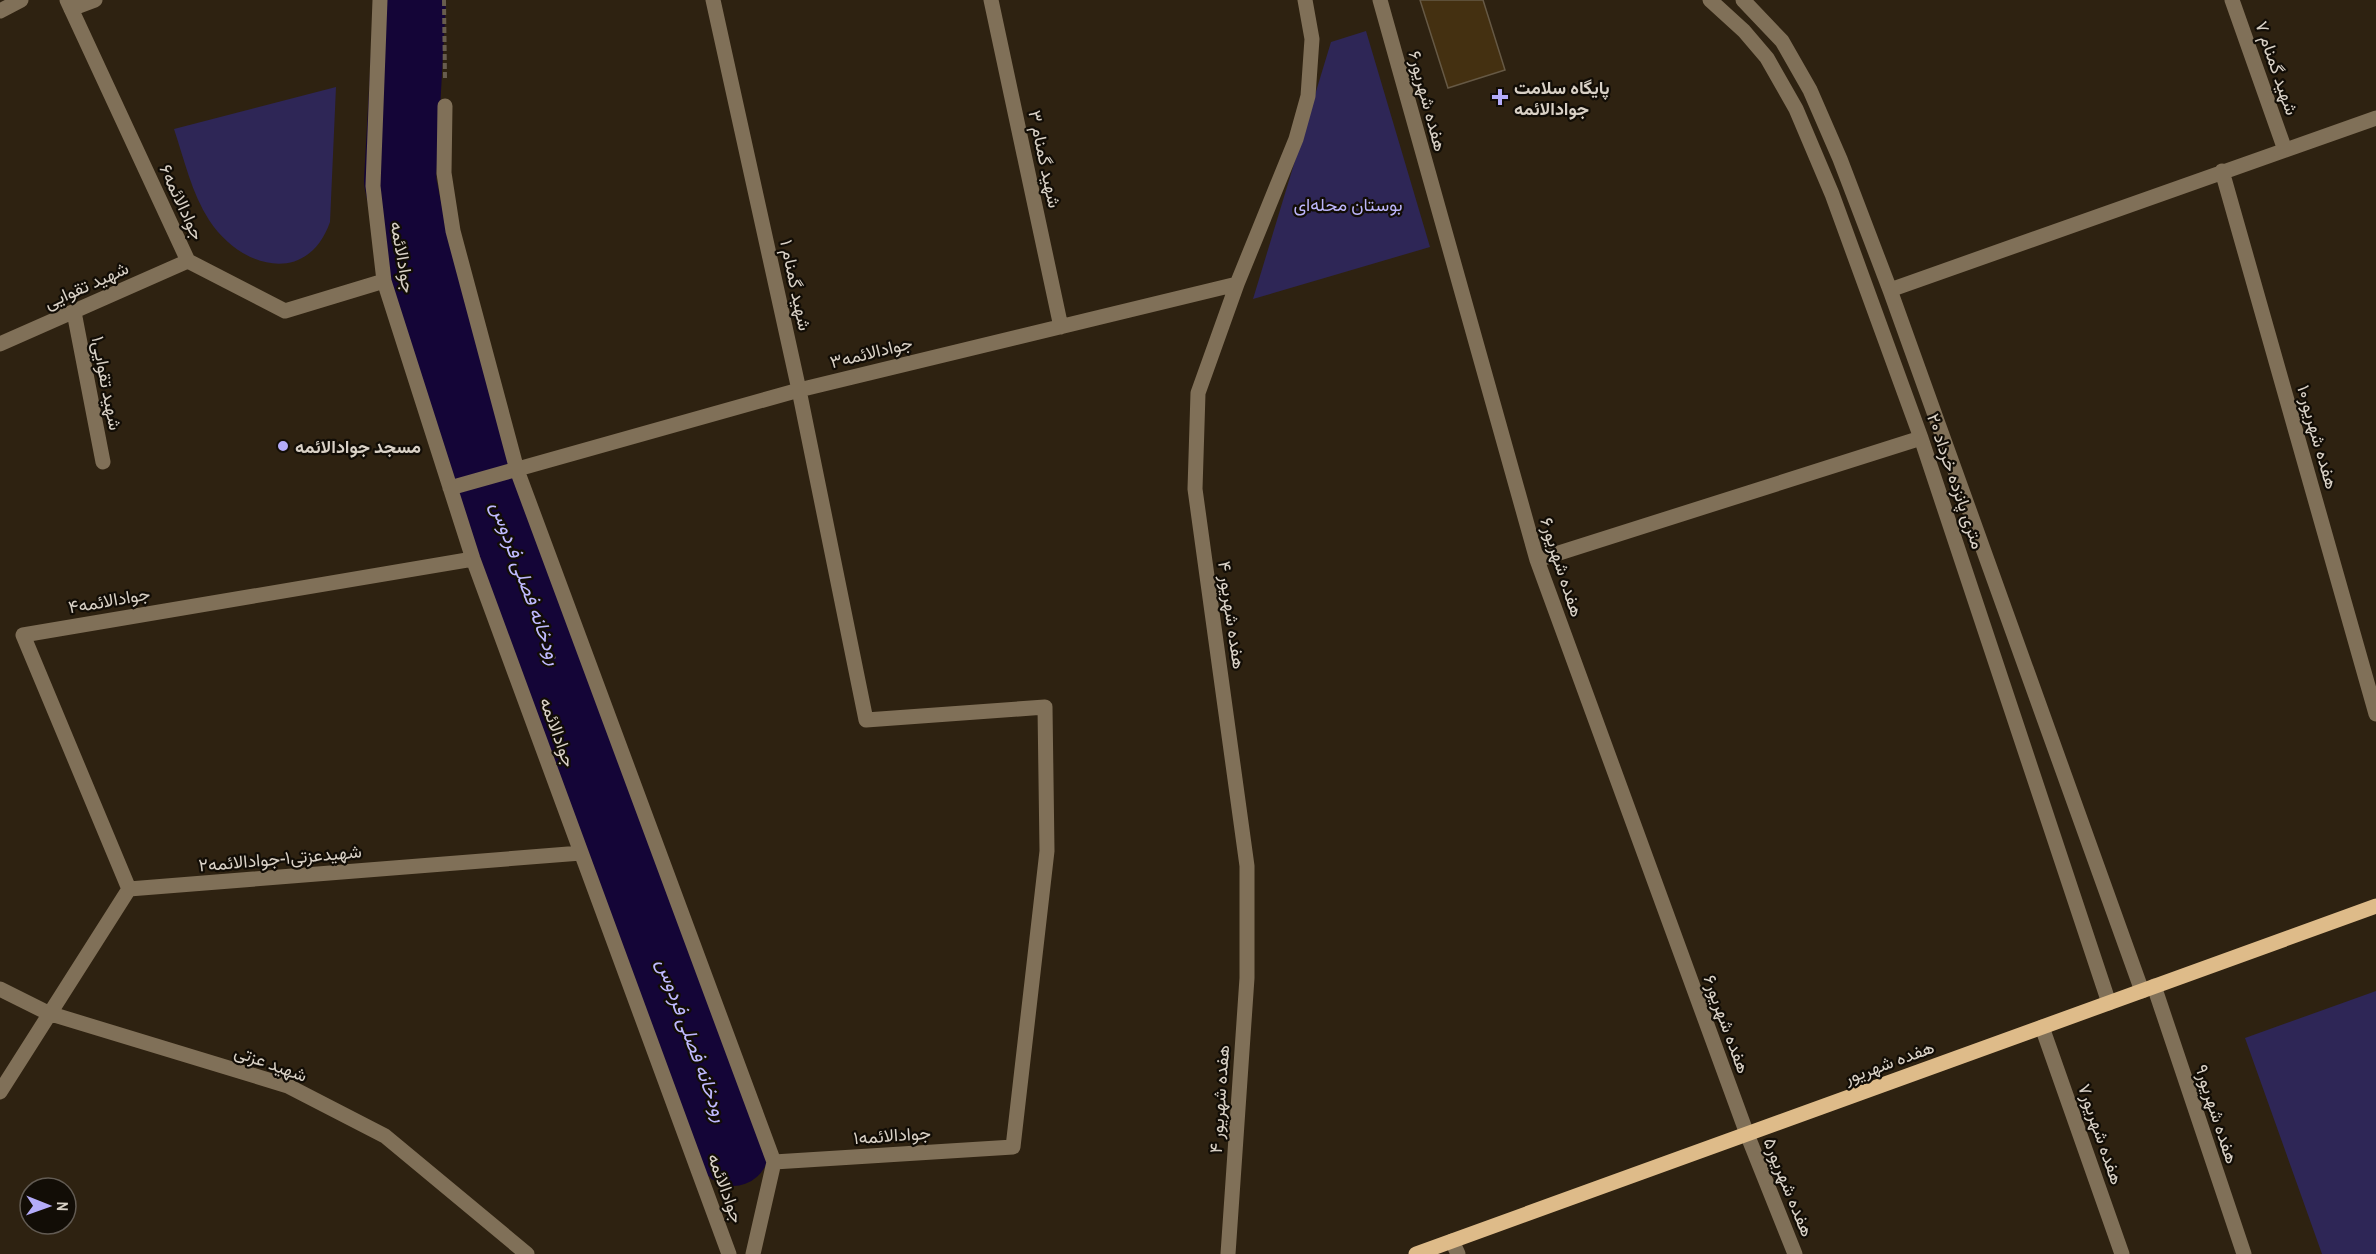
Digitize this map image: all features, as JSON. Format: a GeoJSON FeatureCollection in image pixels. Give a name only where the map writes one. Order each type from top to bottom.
{"type":"FeatureCollection","features":[{"type":"Feature","properties":{"kind":"main road","name":"هفده شهریور"},"geometry":{"type":"LineString","coordinates":[[1416,1254],[1455,1247],[1747,1134],[2376,906]]}},
{"type":"Feature","properties":{"kind":"street"},"geometry":{"type":"LineString","coordinates":[[0,11],[21,0]]}},
{"type":"Feature","properties":{"kind":"street"},"geometry":{"type":"LineString","coordinates":[[69,4],[94,0]]}},
{"type":"Feature","properties":{"kind":"street","name":"جوادالائمه"},"geometry":{"type":"LineString","coordinates":[[380,0],[373,186],[384,281],[473,559],[729,1254]]}},
{"type":"Feature","properties":{"kind":"street","name":"شهید گمنام ۱"},"geometry":{"type":"LineString","coordinates":[[713,0],[800,390],[866,720],[1045,707],[1047,851],[1013,1147]]}},
{"type":"Feature","properties":{"kind":"street","name":"شهید گمنام ۳"},"geometry":{"type":"LineString","coordinates":[[991,0],[1061,327]]}},
{"type":"Feature","properties":{"kind":"street","name":"هفده شهریور ۴"},"geometry":{"type":"LineString","coordinates":[[1228,1254],[1247,978],[1247,866],[1196,489],[1198,393],[1237,284],[1296,139],[1308,96],[1312,39],[1305,0]]}},
{"type":"Feature","properties":{"kind":"street","name":"هفده شهریور۶"},"geometry":{"type":"LineString","coordinates":[[1380,0],[1537,560],[1747,1134]]}},
{"type":"Feature","properties":{"kind":"street","name":"۲۰ متری پانزده خرداد"},"geometry":{"type":"LineString","coordinates":[[1710,0],[1744,30],[1767,58],[1796,109],[1832,194],[1921,438],[2109,1003]]}},
{"type":"Feature","properties":{"kind":"street","name":"۲۰ متری پانزده خرداد"},"geometry":{"type":"LineString","coordinates":[[1743,0],[1782,41],[1810,90],[1840,159],[2148,989]]}},
{"type":"Feature","properties":{"kind":"street","name":"شهید گمنام ۷"},"geometry":{"type":"LineString","coordinates":[[2232,0],[2285,150]]}},
{"type":"Feature","properties":{"kind":"street","name":"جوادالائمه۶"},"geometry":{"type":"LineString","coordinates":[[69,4],[188,261],[285,311],[384,281]]}},
{"type":"Feature","properties":{"kind":"street"},"geometry":{"type":"LineString","coordinates":[[445,106],[444,173],[453,231],[517,470],[774,1162]]}},
{"type":"Feature","properties":{"kind":"street"},"geometry":{"type":"LineString","coordinates":[[1890,290],[2376,118]]}},
{"type":"Feature","properties":{"kind":"street","name":"هفده شهریور۱۰"},"geometry":{"type":"LineString","coordinates":[[2222,171],[2376,714]]}},
{"type":"Feature","properties":{"kind":"street","name":"شهید تقوایی"},"geometry":{"type":"LineString","coordinates":[[0,344],[188,261]]}},
{"type":"Feature","properties":{"kind":"street","name":"جوادالائمه۳"},"geometry":{"type":"LineString","coordinates":[[450,488],[800,390],[1237,284]]}},
{"type":"Feature","properties":{"kind":"street","name":"شهید تقوایی۱"},"geometry":{"type":"LineString","coordinates":[[74,312],[103,462]]}},
{"type":"Feature","properties":{"kind":"street"},"geometry":{"type":"LineString","coordinates":[[1537,560],[1921,438]]}},
{"type":"Feature","properties":{"kind":"street","name":"جوادالائمه۴"},"geometry":{"type":"LineString","coordinates":[[129,890],[23,635],[473,559]]}},
{"type":"Feature","properties":{"kind":"street","name":"شهیدعزتی۱-جوادالائمه۲"},"geometry":{"type":"LineString","coordinates":[[129,890],[581,853]]}},
{"type":"Feature","properties":{"kind":"street"},"geometry":{"type":"LineString","coordinates":[[0,1092],[48,1013],[129,890]]}},
{"type":"Feature","properties":{"kind":"street","name":"شهید عزتی"},"geometry":{"type":"LineString","coordinates":[[0,989],[48,1013],[288,1086],[385,1136],[527,1254]]}},
{"type":"Feature","properties":{"kind":"street","name":"هفده شهریور۹"},"geometry":{"type":"LineString","coordinates":[[2148,989],[2244,1254]]}},
{"type":"Feature","properties":{"kind":"street","name":"هفده شهریور۷"},"geometry":{"type":"LineString","coordinates":[[2042,1027],[2122,1254]]}},
{"type":"Feature","properties":{"kind":"street","name":"هفده شهریور۵"},"geometry":{"type":"LineString","coordinates":[[1747,1134],[1795,1254]]}},
{"type":"Feature","properties":{"kind":"street","name":"جوادالائمه۱"},"geometry":{"type":"LineString","coordinates":[[774,1162],[1013,1147]]}},
{"type":"Feature","properties":{"kind":"street","name":"جوادالائمه"},"geometry":{"type":"LineString","coordinates":[[753,1254],[774,1162]]}},
{"type":"Feature","properties":{"kind":"path"},"geometry":{"type":"LineString","coordinates":[[444,0],[445,106]]}},
{"type":"Feature","properties":{"kind":"path"},"geometry":{"type":"LineString","coordinates":[[514,669],[583,648]]}},
{"type":"Feature","properties":{"kind":"green space","name":"بوستان محله‌ای"},"geometry":{"type":"Polygon","coordinates":[[[1366,31],[1430,247],[1253,299],[1331,42],[1366,31]]]}},
{"type":"Feature","properties":{"kind":"green space"},"geometry":{"type":"Polygon","coordinates":[[[336,87],[330,222],[319,243],[306,256],[290,263],[272,263],[255,259],[238,250],[222,237],[203,210],[174,129],[336,87]]]}},
{"type":"Feature","properties":{"kind":"green space"},"geometry":{"type":"Polygon","coordinates":[[[2376,991],[2376,1254],[2322,1254],[2245,1038],[2376,991]]]}},
{"type":"Feature","properties":{"kind":"building"},"geometry":{"type":"Polygon","coordinates":[[[1420,0],[1483,0],[1505,70],[1448,88],[1420,0]]]}},
{"type":"Feature","properties":{"kind":"waterway","name":"رودخانه فصلی فردوس"},"geometry":{"type":"LineString","coordinates":[[410,0],[400,181],[411,235],[480,456],[733,1150]]}},
{"type":"Feature","properties":{"kind":"place","name":"پایگاه سلامت جوادالائمه"},"geometry":{"type":"Point","coordinates":[1500,97]}},
{"type":"Feature","properties":{"kind":"place","name":"مسجد جوادالائمه"},"geometry":{"type":"Point","coordinates":[283,446]}}]}
